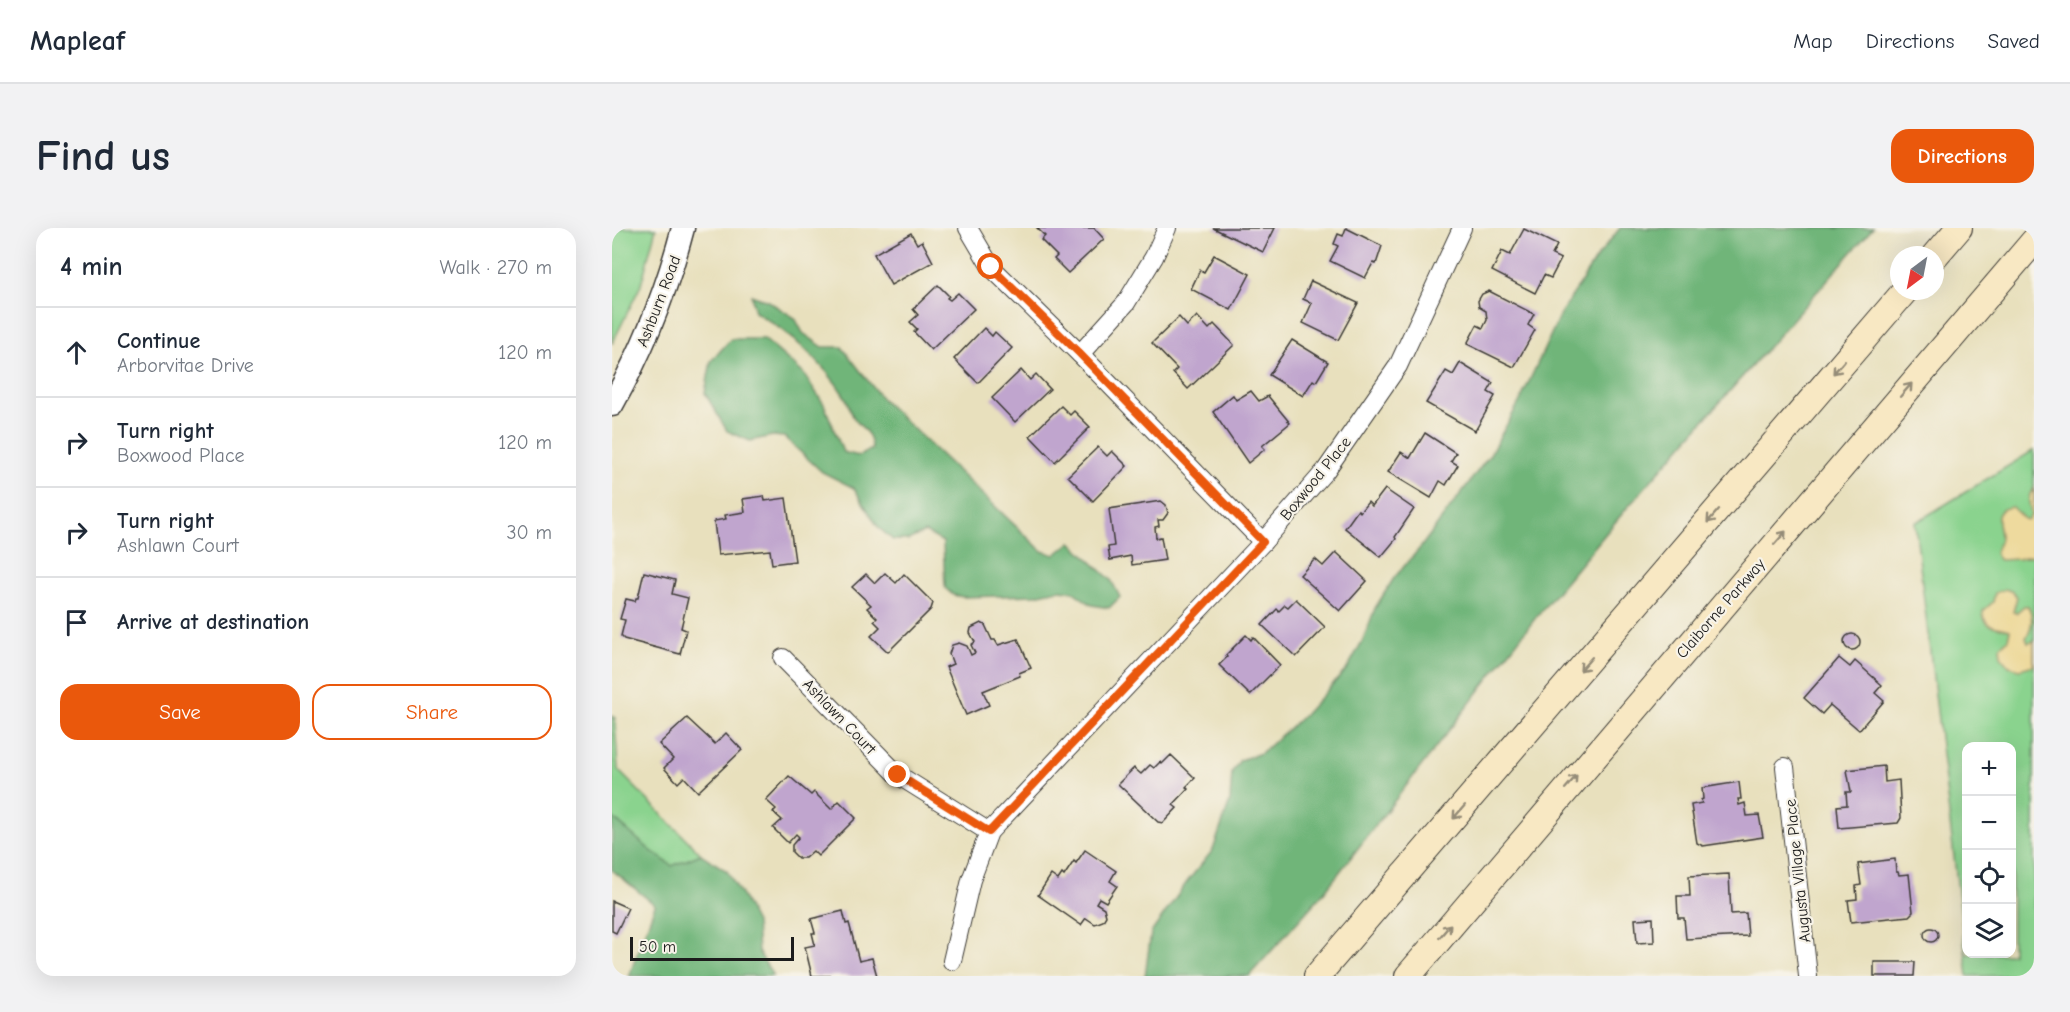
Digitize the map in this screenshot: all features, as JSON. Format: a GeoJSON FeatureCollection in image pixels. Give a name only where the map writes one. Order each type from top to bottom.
{"type":"FeatureCollection","features":[{"type":"Feature","properties":{"kind":"main road"},"geometry":{"type":"LineString","coordinates":[[1944,246],[1959,228]]}},
{"type":"Feature","properties":{"kind":"main road","name":"Claiborne Parkway"},"geometry":{"type":"LineString","coordinates":[[1408,976],[2034,241]]}},
{"type":"Feature","properties":{"kind":"main road"},"geometry":{"type":"LineString","coordinates":[[1317,976],[1897,300]]}},
{"type":"Feature","properties":{"kind":"street","name":"Ashburn Road"},"geometry":{"type":"LineString","coordinates":[[612,405],[627,377],[662,296],[683,228]]}},
{"type":"Feature","properties":{"kind":"street"},"geometry":{"type":"LineString","coordinates":[[968,228],[991,267],[1080,354],[1263,542]]}},
{"type":"Feature","properties":{"kind":"street"},"geometry":{"type":"LineString","coordinates":[[1080,354],[1126,303],[1154,257],[1167,228]]}},
{"type":"Feature","properties":{"kind":"street","name":"Boxwood Place"},"geometry":{"type":"LineString","coordinates":[[952,961],[970,880],[989,832],[1263,542],[1326,470],[1398,366],[1462,228]]}},
{"type":"Feature","properties":{"kind":"street","name":"Ashlawn Court"},"geometry":{"type":"LineString","coordinates":[[783,658],[898,775],[989,832]]}},
{"type":"Feature","properties":{"kind":"street","name":"Augusta Village Place"},"geometry":{"type":"LineString","coordinates":[[1785,767],[1808,976]]}},
{"type":"Feature","properties":{"kind":"green space"},"geometry":{"type":"Polygon","coordinates":[[[612,228],[656,228],[641,285],[612,344],[612,228]]]}},
{"type":"Feature","properties":{"kind":"green space"},"geometry":{"type":"Polygon","coordinates":[[[1620,228],[1873,228],[1627,508],[1537,616],[1325,891],[1249,976],[1145,976],[1151,933],[1213,850],[1230,801],[1232,772],[1240,760],[1261,753],[1304,715],[1347,669],[1365,636],[1375,608],[1394,578],[1420,548],[1489,456],[1520,401],[1560,315],[1594,261],[1620,228]]]}},
{"type":"Feature","properties":{"kind":"green space"},"geometry":{"type":"Polygon","coordinates":[[[751,295],[768,301],[795,318],[803,333],[823,347],[842,347],[882,399],[1042,551],[1055,555],[1071,542],[1111,580],[1120,597],[1109,608],[1092,605],[1072,591],[1058,590],[1035,595],[963,597],[953,595],[945,588],[943,542],[925,532],[908,540],[893,540],[878,527],[854,488],[822,472],[784,437],[772,436],[750,441],[727,431],[705,393],[711,361],[731,339],[764,339],[803,373],[824,404],[843,452],[859,456],[872,449],[868,435],[854,418],[846,399],[827,372],[805,349],[755,312],[751,295]]]}},
{"type":"Feature","properties":{"kind":"green space"},"geometry":{"type":"Polygon","coordinates":[[[2034,450],[2034,976],[1968,976],[1966,958],[2016,958],[2016,742],[1962,742],[1962,925],[1915,523],[2034,450]]]}},
{"type":"Feature","properties":{"kind":"green space"},"geometry":{"type":"Polygon","coordinates":[[[612,716],[615,718],[618,770],[701,854],[672,866],[612,817],[612,716]]]}},
{"type":"Feature","properties":{"kind":"green space"},"geometry":{"type":"Polygon","coordinates":[[[612,817],[672,866],[701,854],[727,871],[756,923],[758,951],[773,976],[629,976],[655,905],[612,870],[612,817]]]}},
{"type":"Feature","properties":{"kind":"sand"},"geometry":{"type":"Polygon","coordinates":[[[2034,488],[2034,555],[2000,560],[1995,552],[2000,538],[1998,515],[2005,508],[2012,507],[2028,520],[2031,515],[2030,494],[2034,488]]]}},
{"type":"Feature","properties":{"kind":"sand"},"geometry":{"type":"Polygon","coordinates":[[[2005,589],[2013,592],[2017,597],[2013,612],[2016,613],[2024,606],[2028,606],[2032,618],[2026,638],[2028,643],[2034,641],[2034,665],[2020,669],[2009,666],[2001,656],[2000,647],[2008,639],[2010,630],[1988,624],[1984,617],[1983,611],[1993,602],[1995,593],[2005,589]]]}},
{"type":"Feature","properties":{"kind":"building"},"geometry":{"type":"Polygon","coordinates":[[[1037,228],[1094,228],[1104,239],[1068,273],[1054,259],[1057,256],[1041,240],[1045,236],[1037,228]]]}},
{"type":"Feature","properties":{"kind":"building"},"geometry":{"type":"Polygon","coordinates":[[[1213,228],[1275,228],[1263,252],[1213,228]]]}},
{"type":"Feature","properties":{"kind":"building"},"geometry":{"type":"Polygon","coordinates":[[[1346,228],[1382,246],[1376,264],[1373,263],[1365,278],[1330,261],[1338,246],[1334,244],[1338,234],[1343,236],[1346,228]]]}},
{"type":"Feature","properties":{"kind":"building"},"geometry":{"type":"Polygon","coordinates":[[[1524,229],[1557,245],[1552,255],[1561,259],[1551,278],[1544,275],[1535,293],[1492,271],[1502,251],[1510,255],[1524,229]]]}},
{"type":"Feature","properties":{"kind":"building"},"geometry":{"type":"Polygon","coordinates":[[[911,233],[917,244],[922,241],[933,262],[891,285],[874,254],[911,233]]]}},
{"type":"Feature","properties":{"kind":"building"},"geometry":{"type":"Polygon","coordinates":[[[1214,255],[1250,274],[1231,310],[1191,289],[1200,270],[1204,272],[1214,255]]]}},
{"type":"Feature","properties":{"kind":"building"},"geometry":{"type":"Polygon","coordinates":[[[1311,281],[1358,303],[1338,340],[1303,323],[1312,303],[1303,299],[1311,281]]]}},
{"type":"Feature","properties":{"kind":"building"},"geometry":{"type":"Polygon","coordinates":[[[938,285],[950,300],[958,293],[974,309],[931,350],[914,332],[917,329],[910,322],[918,315],[913,309],[938,285]]]}},
{"type":"Feature","properties":{"kind":"building"},"geometry":{"type":"Polygon","coordinates":[[[1489,291],[1534,314],[1528,325],[1535,330],[1514,367],[1467,344],[1477,325],[1483,328],[1487,320],[1486,311],[1479,307],[1478,301],[1482,294],[1489,291]]]}},
{"type":"Feature","properties":{"kind":"building"},"geometry":{"type":"Polygon","coordinates":[[[1197,316],[1209,329],[1214,324],[1234,345],[1188,389],[1173,373],[1177,369],[1152,343],[1179,317],[1187,326],[1197,316]]]}},
{"type":"Feature","properties":{"kind":"building"},"geometry":{"type":"Polygon","coordinates":[[[984,328],[992,336],[995,332],[1012,348],[978,383],[954,359],[984,328]]]}},
{"type":"Feature","properties":{"kind":"building"},"geometry":{"type":"Polygon","coordinates":[[[1292,340],[1328,362],[1316,382],[1313,380],[1303,396],[1269,375],[1292,340]]]}},
{"type":"Feature","properties":{"kind":"building"},"geometry":{"type":"Polygon","coordinates":[[[1460,363],[1493,383],[1488,392],[1495,396],[1475,431],[1426,403],[1446,371],[1453,375],[1460,363]]]}},
{"type":"Feature","properties":{"kind":"building"},"geometry":{"type":"Polygon","coordinates":[[[1021,370],[1030,380],[1036,374],[1050,389],[1015,422],[992,398],[1021,370]]]}},
{"type":"Feature","properties":{"kind":"building"},"geometry":{"type":"Polygon","coordinates":[[[1251,391],[1259,401],[1268,396],[1290,423],[1262,446],[1265,449],[1248,463],[1213,412],[1233,395],[1236,400],[1251,391]]]}},
{"type":"Feature","properties":{"kind":"building"},"geometry":{"type":"Polygon","coordinates":[[[1061,406],[1070,415],[1074,411],[1090,427],[1055,462],[1030,436],[1061,406]]]}},
{"type":"Feature","properties":{"kind":"building"},"geometry":{"type":"Polygon","coordinates":[[[1425,433],[1456,453],[1451,461],[1458,465],[1446,485],[1440,481],[1431,498],[1388,472],[1401,452],[1410,458],[1425,433]]]}},
{"type":"Feature","properties":{"kind":"building"},"geometry":{"type":"Polygon","coordinates":[[[1098,447],[1107,456],[1112,451],[1127,466],[1093,501],[1068,476],[1098,447]]]}},
{"type":"Feature","properties":{"kind":"building"},"geometry":{"type":"Polygon","coordinates":[[[1385,489],[1414,509],[1395,537],[1396,539],[1381,557],[1345,528],[1358,510],[1360,512],[1368,502],[1372,506],[1385,489]]]}},
{"type":"Feature","properties":{"kind":"building"},"geometry":{"type":"Polygon","coordinates":[[[764,496],[765,501],[786,498],[795,561],[772,564],[770,550],[718,555],[714,521],[726,519],[725,515],[745,512],[743,499],[764,496]]]}},
{"type":"Feature","properties":{"kind":"building"},"geometry":{"type":"Polygon","coordinates":[[[1161,501],[1166,505],[1168,513],[1163,520],[1158,520],[1159,526],[1155,527],[1156,538],[1161,537],[1165,560],[1132,565],[1131,556],[1110,560],[1108,547],[1114,546],[1109,509],[1161,501]]]}},
{"type":"Feature","properties":{"kind":"building"},"geometry":{"type":"Polygon","coordinates":[[[1336,552],[1367,581],[1340,611],[1300,575],[1315,559],[1323,566],[1336,552]]]}},
{"type":"Feature","properties":{"kind":"building"},"geometry":{"type":"Polygon","coordinates":[[[644,572],[675,580],[672,594],[688,598],[681,628],[686,630],[680,654],[624,639],[621,636],[625,620],[620,619],[626,599],[635,601],[638,598],[644,572]]]}},
{"type":"Feature","properties":{"kind":"building"},"geometry":{"type":"Polygon","coordinates":[[[885,573],[896,583],[904,574],[933,603],[931,609],[888,652],[871,636],[880,627],[874,621],[877,618],[867,608],[871,605],[852,587],[866,574],[875,583],[885,573]]]}},
{"type":"Feature","properties":{"kind":"building"},"geometry":{"type":"Polygon","coordinates":[[[1296,599],[1325,627],[1296,657],[1262,625],[1277,609],[1279,611],[1285,605],[1288,607],[1296,599]]]}},
{"type":"Feature","properties":{"kind":"building"},"geometry":{"type":"Polygon","coordinates":[[[981,623],[985,625],[992,640],[995,640],[998,645],[1018,639],[1031,668],[1019,673],[1020,676],[983,691],[989,705],[966,715],[946,667],[953,664],[949,654],[952,645],[959,643],[967,646],[971,655],[975,653],[971,645],[975,642],[970,633],[971,628],[981,623]]]}},
{"type":"Feature","properties":{"kind":"building"},"geometry":{"type":"Polygon","coordinates":[[[1852,634],[1860,642],[1852,650],[1844,642],[1852,634]]]}},
{"type":"Feature","properties":{"kind":"building"},"geometry":{"type":"Polygon","coordinates":[[[1246,635],[1251,640],[1253,637],[1280,665],[1250,695],[1219,665],[1246,635]]]}},
{"type":"Feature","properties":{"kind":"building"},"geometry":{"type":"Polygon","coordinates":[[[1839,658],[1850,667],[1855,661],[1882,685],[1875,693],[1884,701],[1859,730],[1830,705],[1822,714],[1804,698],[1839,658]]]}},
{"type":"Feature","properties":{"kind":"building"},"geometry":{"type":"Polygon","coordinates":[[[687,718],[715,744],[726,733],[742,750],[698,792],[684,777],[678,783],[664,768],[673,759],[659,744],[687,718]]]}},
{"type":"Feature","properties":{"kind":"building"},"geometry":{"type":"Polygon","coordinates":[[[1171,755],[1195,778],[1173,805],[1177,808],[1163,823],[1158,822],[1118,784],[1134,768],[1141,774],[1150,765],[1154,768],[1160,762],[1162,764],[1171,755]]]}},
{"type":"Feature","properties":{"kind":"building"},"geometry":{"type":"Polygon","coordinates":[[[1884,766],[1885,782],[1899,780],[1901,818],[1898,823],[1839,828],[1837,806],[1847,805],[1846,792],[1851,792],[1847,770],[1884,766]]]}},
{"type":"Feature","properties":{"kind":"building"},"geometry":{"type":"Polygon","coordinates":[[[789,776],[811,795],[814,792],[831,809],[839,801],[856,818],[818,856],[813,851],[805,858],[798,858],[792,852],[792,845],[799,837],[796,834],[788,843],[773,828],[782,820],[773,812],[776,809],[766,800],[789,776]]]}},
{"type":"Feature","properties":{"kind":"building"},"geometry":{"type":"Polygon","coordinates":[[[1739,782],[1741,799],[1738,799],[1739,805],[1745,803],[1747,816],[1759,815],[1763,837],[1703,846],[1697,843],[1691,805],[1702,803],[1702,788],[1739,782]]]}},
{"type":"Feature","properties":{"kind":"building"},"geometry":{"type":"Polygon","coordinates":[[[1085,850],[1116,871],[1110,881],[1117,886],[1106,902],[1099,898],[1096,903],[1104,908],[1106,916],[1103,921],[1095,924],[1086,918],[1081,925],[1038,895],[1051,875],[1058,880],[1062,874],[1064,876],[1085,850]]]}},
{"type":"Feature","properties":{"kind":"building"},"geometry":{"type":"Polygon","coordinates":[[[1895,859],[1896,872],[1899,875],[1909,874],[1913,912],[1909,916],[1851,922],[1848,900],[1857,899],[1856,886],[1861,885],[1858,864],[1895,859]]]}},
{"type":"Feature","properties":{"kind":"building"},"geometry":{"type":"Polygon","coordinates":[[[1729,874],[1731,914],[1746,913],[1748,936],[1686,939],[1684,918],[1678,918],[1677,896],[1690,896],[1689,876],[1729,874]]]}},
{"type":"Feature","properties":{"kind":"building"},"geometry":{"type":"Polygon","coordinates":[[[612,901],[628,908],[616,933],[612,931],[612,901]]]}},
{"type":"Feature","properties":{"kind":"building"},"geometry":{"type":"Polygon","coordinates":[[[843,911],[846,924],[849,923],[859,961],[872,958],[877,976],[812,976],[805,947],[815,945],[812,933],[815,933],[811,919],[843,911]]]}},
{"type":"Feature","properties":{"kind":"building"},"geometry":{"type":"Polygon","coordinates":[[[1653,918],[1654,942],[1637,943],[1635,919],[1653,918]]]}},
{"type":"Feature","properties":{"kind":"building"},"geometry":{"type":"Polygon","coordinates":[[[1928,928],[1934,928],[1938,935],[1934,942],[1928,942],[1924,938],[1924,932],[1928,928]]]}},
{"type":"Feature","properties":{"kind":"building"},"geometry":{"type":"Polygon","coordinates":[[[1874,962],[1915,962],[1914,976],[1874,976],[1874,962]]]}},
{"type":"Feature","properties":{"kind":"route"},"geometry":{"type":"LineString","coordinates":[[898,775],[989,832],[1263,542],[1080,354],[991,267]]}}]}
